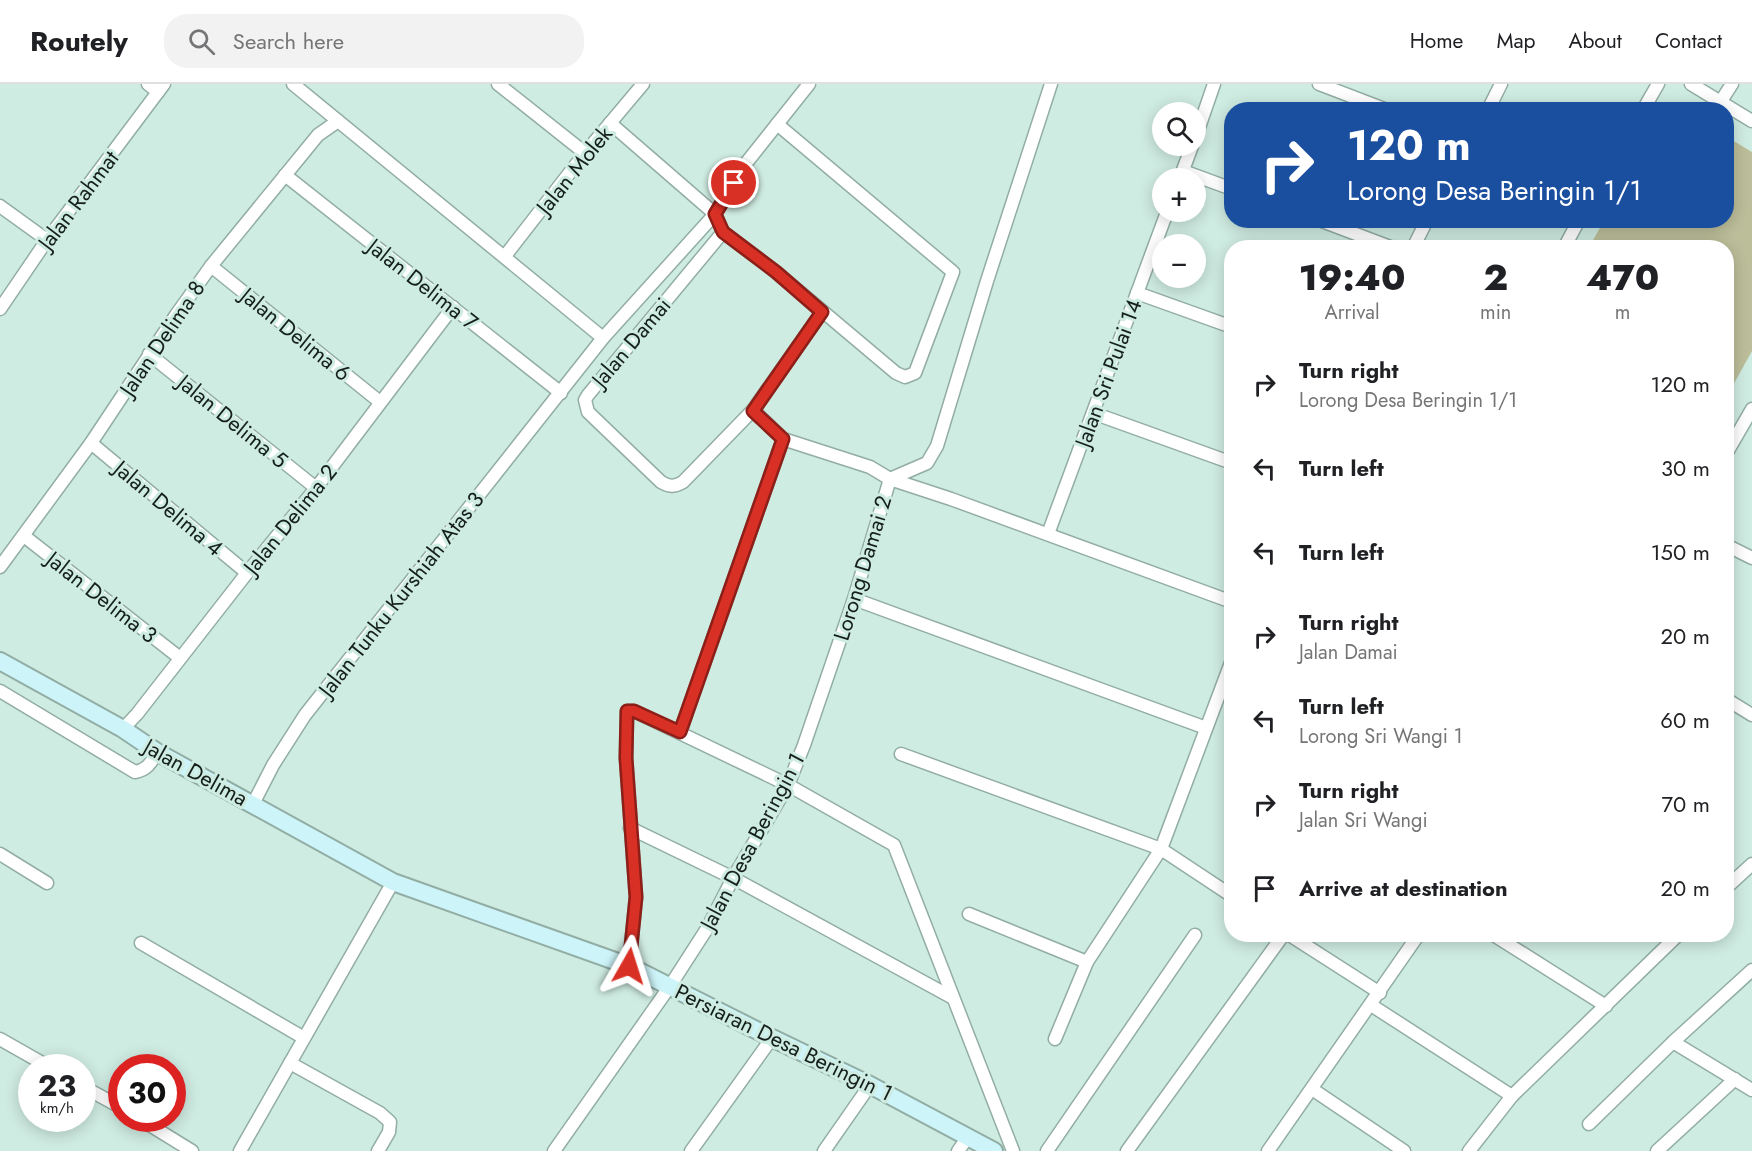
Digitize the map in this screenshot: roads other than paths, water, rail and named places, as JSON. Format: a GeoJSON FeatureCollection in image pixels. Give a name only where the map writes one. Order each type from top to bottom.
{"type":"FeatureCollection","features":[{"type":"Feature","properties":{"kind":"main road","name":"Jalan Delima"},"geometry":{"type":"LineString","coordinates":[[0,661],[123,729],[157,752],[393,882]]}},
{"type":"Feature","properties":{"kind":"main road","name":"Persiaran Desa Beringin 1"},"geometry":{"type":"LineString","coordinates":[[393,882],[629,966],[870,1084],[994,1151]]}},
{"type":"Feature","properties":{"kind":"street"},"geometry":{"type":"LineString","coordinates":[[148,84],[161,88]]}},
{"type":"Feature","properties":{"kind":"street"},"geometry":{"type":"LineString","coordinates":[[293,84],[603,338]]}},
{"type":"Feature","properties":{"kind":"street"},"geometry":{"type":"LineString","coordinates":[[498,84],[585,153]]}},
{"type":"Feature","properties":{"kind":"street","name":"Jalan Molek"},"geometry":{"type":"LineString","coordinates":[[505,256],[585,153],[643,84]]}},
{"type":"Feature","properties":{"kind":"street","name":"Jalan Tunku Kurshiah Atas 3"},"geometry":{"type":"LineString","coordinates":[[253,804],[273,765],[305,715],[603,338],[715,214],[743,167],[809,84]]}},
{"type":"Feature","properties":{"kind":"street"},"geometry":{"type":"LineString","coordinates":[[890,479],[927,463],[937,446],[987,281],[1051,84]]}},
{"type":"Feature","properties":{"kind":"street"},"geometry":{"type":"LineString","coordinates":[[1206,107],[1214,84]]}},
{"type":"Feature","properties":{"kind":"street"},"geometry":{"type":"LineString","coordinates":[[1319,84],[1347,89],[1372,102]]}},
{"type":"Feature","properties":{"kind":"street"},"geometry":{"type":"LineString","coordinates":[[1492,102],[1501,84]]}},
{"type":"Feature","properties":{"kind":"street"},"geometry":{"type":"LineString","coordinates":[[1648,102],[1658,84]]}},
{"type":"Feature","properties":{"kind":"street"},"geometry":{"type":"LineString","coordinates":[[1691,84],[1721,101],[1732,84]]}},
{"type":"Feature","properties":{"kind":"street","name":"Jalan Rahmat"},"geometry":{"type":"LineString","coordinates":[[0,309],[48,240],[161,88]]}},
{"type":"Feature","properties":{"kind":"street"},"geometry":{"type":"LineString","coordinates":[[1734,109],[1752,121]]}},
{"type":"Feature","properties":{"kind":"street","name":"Jalan Delima 8"},"geometry":{"type":"LineString","coordinates":[[0,567],[91,443],[149,354],[211,266],[318,135],[338,121]]}},
{"type":"Feature","properties":{"kind":"street"},"geometry":{"type":"LineString","coordinates":[[610,123],[715,214],[723,232],[776,272],[896,373],[905,377],[915,373],[953,272],[777,124]]}},
{"type":"Feature","properties":{"kind":"street","name":"Jalan Delima 7"},"geometry":{"type":"LineString","coordinates":[[285,175],[561,393]]}},
{"type":"Feature","properties":{"kind":"street"},"geometry":{"type":"LineString","coordinates":[[1206,182],[1224,187]]}},
{"type":"Feature","properties":{"kind":"street"},"geometry":{"type":"LineString","coordinates":[[0,206],[48,240]]}},
{"type":"Feature","properties":{"kind":"street","name":"Jalan Sri Pulai 14"},"geometry":{"type":"LineString","coordinates":[[1048,534],[1163,222]]}},
{"type":"Feature","properties":{"kind":"street"},"geometry":{"type":"LineString","coordinates":[[1340,228],[1372,240]]}},
{"type":"Feature","properties":{"kind":"street","name":"Jalan Damai"},"geometry":{"type":"LineString","coordinates":[[723,232],[588,395],[585,406],[661,482],[668,486],[676,486],[683,482],[753,411],[822,312]]}},
{"type":"Feature","properties":{"kind":"street","name":"Jalan Delima 6"},"geometry":{"type":"LineString","coordinates":[[211,266],[380,402]]}},
{"type":"Feature","properties":{"kind":"street"},"geometry":{"type":"LineString","coordinates":[[1137,293],[1224,324]]}},
{"type":"Feature","properties":{"kind":"street","name":"Jalan Delima 2"},"geometry":{"type":"LineString","coordinates":[[123,729],[316,488],[453,307]]}},
{"type":"Feature","properties":{"kind":"street","name":"Jalan Delima 5"},"geometry":{"type":"LineString","coordinates":[[149,354],[316,488]]}},
{"type":"Feature","properties":{"kind":"street"},"geometry":{"type":"LineString","coordinates":[[753,411],[783,439],[870,467],[890,479],[951,498],[1224,599]]}},
{"type":"Feature","properties":{"kind":"street"},"geometry":{"type":"LineString","coordinates":[[1734,440],[1751,411]]}},
{"type":"Feature","properties":{"kind":"street"},"geometry":{"type":"LineString","coordinates":[[1093,413],[1224,460]]}},
{"type":"Feature","properties":{"kind":"street"},"geometry":{"type":"LineString","coordinates":[[680,732],[783,439]]}},
{"type":"Feature","properties":{"kind":"street","name":"Jalan Delima 4"},"geometry":{"type":"LineString","coordinates":[[91,443],[247,573]]}},
{"type":"Feature","properties":{"kind":"street","name":"Lorong Damai 2"},"geometry":{"type":"LineString","coordinates":[[834,657],[890,479]]}},
{"type":"Feature","properties":{"kind":"street","name":"Jalan Delima 3"},"geometry":{"type":"LineString","coordinates":[[24,536],[180,658]]}},
{"type":"Feature","properties":{"kind":"street"},"geometry":{"type":"LineString","coordinates":[[1734,549],[1752,558]]}},
{"type":"Feature","properties":{"kind":"street"},"geometry":{"type":"LineString","coordinates":[[854,599],[1206,728]]}},
{"type":"Feature","properties":{"kind":"street","name":"Jalan Desa Beringin 1"},"geometry":{"type":"LineString","coordinates":[[554,1151],[670,986],[708,927],[733,878],[788,785],[834,657]]}},
{"type":"Feature","properties":{"kind":"street"},"geometry":{"type":"LineString","coordinates":[[1055,1039],[1087,962],[1161,849],[1224,681]]}},
{"type":"Feature","properties":{"kind":"street"},"geometry":{"type":"LineString","coordinates":[[0,691],[135,772],[142,771],[150,765],[157,752]]}},
{"type":"Feature","properties":{"kind":"street"},"geometry":{"type":"LineString","coordinates":[[1734,704],[1752,715]]}},
{"type":"Feature","properties":{"kind":"street"},"geometry":{"type":"LineString","coordinates":[[629,966],[636,897],[626,758],[627,711],[634,711],[788,785],[894,845],[1013,1151]]}},
{"type":"Feature","properties":{"kind":"street"},"geometry":{"type":"LineString","coordinates":[[901,754],[1161,849],[1224,891]]}},
{"type":"Feature","properties":{"kind":"street"},"geometry":{"type":"LineString","coordinates":[[630,828],[733,878],[953,998]]}},
{"type":"Feature","properties":{"kind":"street"},"geometry":{"type":"LineString","coordinates":[[0,854],[47,883]]}},
{"type":"Feature","properties":{"kind":"street"},"geometry":{"type":"LineString","coordinates":[[1734,879],[1752,864]]}},
{"type":"Feature","properties":{"kind":"street"},"geometry":{"type":"LineString","coordinates":[[240,1151],[393,882]]}},
{"type":"Feature","properties":{"kind":"street"},"geometry":{"type":"LineString","coordinates":[[969,914],[1087,962]]}},
{"type":"Feature","properties":{"kind":"street"},"geometry":{"type":"LineString","coordinates":[[1047,1151],[1195,935]]}},
{"type":"Feature","properties":{"kind":"street"},"geometry":{"type":"LineString","coordinates":[[1127,1151],[1280,942]]}},
{"type":"Feature","properties":{"kind":"street"},"geometry":{"type":"LineString","coordinates":[[1299,942],[1380,993]]}},
{"type":"Feature","properties":{"kind":"street"},"geometry":{"type":"LineString","coordinates":[[1268,1151],[1414,942]]}},
{"type":"Feature","properties":{"kind":"street"},"geometry":{"type":"LineString","coordinates":[[1505,942],[1606,1006]]}},
{"type":"Feature","properties":{"kind":"street"},"geometry":{"type":"LineString","coordinates":[[1469,1151],[1512,1096],[1671,942]]}},
{"type":"Feature","properties":{"kind":"street"},"geometry":{"type":"LineString","coordinates":[[141,943],[304,1038]]}},
{"type":"Feature","properties":{"kind":"street"},"geometry":{"type":"LineString","coordinates":[[1589,1124],[1673,1042],[1752,970]]}},
{"type":"Feature","properties":{"kind":"street"},"geometry":{"type":"LineString","coordinates":[[1371,1005],[1512,1096]]}},
{"type":"Feature","properties":{"kind":"street"},"geometry":{"type":"LineString","coordinates":[[691,1151],[772,1038]]}},
{"type":"Feature","properties":{"kind":"street"},"geometry":{"type":"LineString","coordinates":[[0,1039],[26,1054]]}},
{"type":"Feature","properties":{"kind":"street"},"geometry":{"type":"LineString","coordinates":[[1673,1042],[1752,1090]]}},
{"type":"Feature","properties":{"kind":"street"},"geometry":{"type":"LineString","coordinates":[[290,1063],[380,1113],[390,1122],[389,1132],[378,1151]]}},
{"type":"Feature","properties":{"kind":"street"},"geometry":{"type":"LineString","coordinates":[[1657,1151],[1735,1079]]}},
{"type":"Feature","properties":{"kind":"street"},"geometry":{"type":"LineString","coordinates":[[824,1151],[870,1084]]}},
{"type":"Feature","properties":{"kind":"street"},"geometry":{"type":"LineString","coordinates":[[1312,1089],[1404,1151]]}},
{"type":"Feature","properties":{"kind":"street"},"geometry":{"type":"LineString","coordinates":[[161,1132],[192,1151]]}},
{"type":"Feature","properties":{"kind":"street"},"geometry":{"type":"LineString","coordinates":[[958,1151],[968,1137]]}}]}
